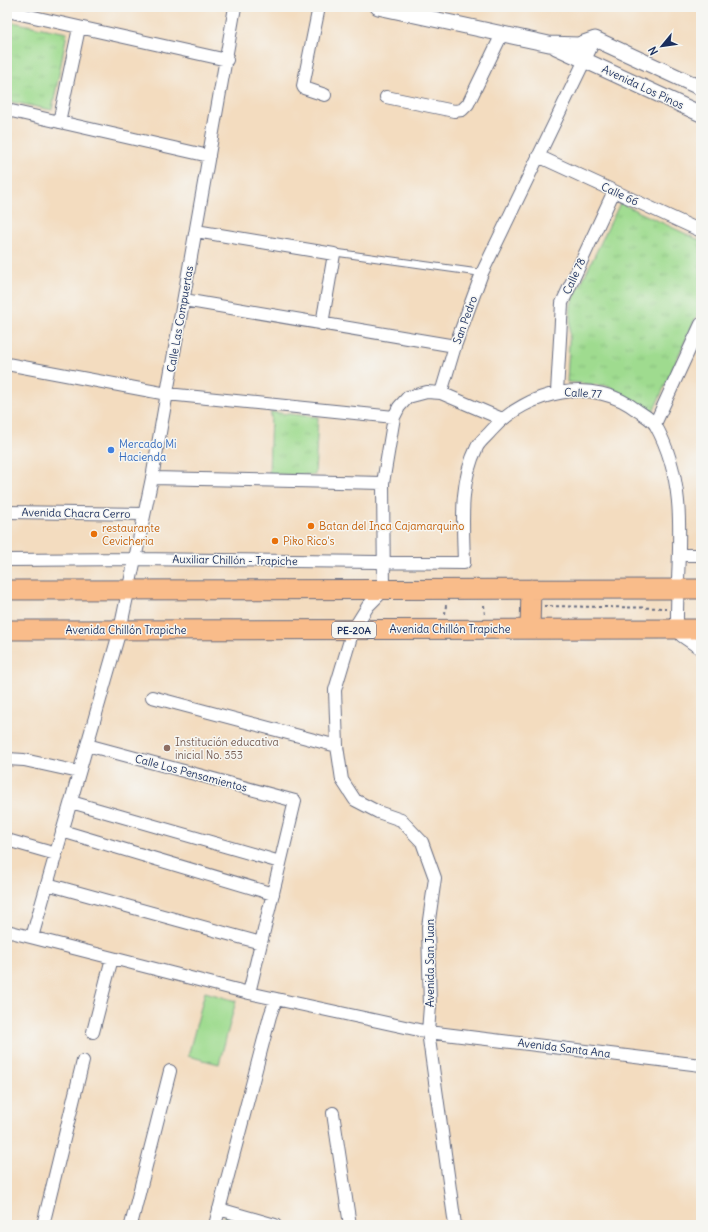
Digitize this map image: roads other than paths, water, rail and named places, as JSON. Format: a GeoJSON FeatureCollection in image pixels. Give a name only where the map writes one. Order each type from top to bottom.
{"type":"FeatureCollection","features":[{"type":"Feature","properties":{"kind":"main road"},"geometry":{"type":"LineString","coordinates":[[7,590],[384,590],[531,598],[677,589],[701,589]]}},
{"type":"Feature","properties":{"kind":"main road"},"geometry":{"type":"LineString","coordinates":[[530,629],[531,598]]}},
{"type":"Feature","properties":{"kind":"main road","name":"Avenida Chillón Trapiche"},"geometry":{"type":"LineString","coordinates":[[7,630],[701,629]]}},
{"type":"Feature","properties":{"kind":"street","name":"Calle Las Compuertas"},"geometry":{"type":"LineString","coordinates":[[32,937],[120,630],[152,478],[236,7]]}},
{"type":"Feature","properties":{"kind":"street"},"geometry":{"type":"LineString","coordinates":[[319,7],[303,86],[304,88],[325,95]]}},
{"type":"Feature","properties":{"kind":"street"},"geometry":{"type":"LineString","coordinates":[[378,7],[550,44],[578,45],[594,39]]}},
{"type":"Feature","properties":{"kind":"street"},"geometry":{"type":"LineString","coordinates":[[7,11],[226,60]]}},
{"type":"Feature","properties":{"kind":"street"},"geometry":{"type":"LineString","coordinates":[[59,122],[79,28]]}},
{"type":"Feature","properties":{"kind":"street"},"geometry":{"type":"LineString","coordinates":[[386,97],[454,111],[462,110],[468,104],[502,34]]}},
{"type":"Feature","properties":{"kind":"street","name":"Avenida Los Pinos"},"geometry":{"type":"LineString","coordinates":[[594,39],[701,88]]}},
{"type":"Feature","properties":{"kind":"street","name":"San Pedro"},"geometry":{"type":"LineString","coordinates":[[441,392],[455,346],[482,272],[594,39]]}},
{"type":"Feature","properties":{"kind":"street","name":"Avenida Los Pinos"},"geometry":{"type":"LineString","coordinates":[[550,44],[701,114]]}},
{"type":"Feature","properties":{"kind":"street"},"geometry":{"type":"LineString","coordinates":[[7,110],[209,156]]}},
{"type":"Feature","properties":{"kind":"street","name":"Calle 66"},"geometry":{"type":"LineString","coordinates":[[538,156],[701,231]]}},
{"type":"Feature","properties":{"kind":"street","name":"Calle 78"},"geometry":{"type":"LineString","coordinates":[[557,392],[562,303],[614,191]]}},
{"type":"Feature","properties":{"kind":"street"},"geometry":{"type":"LineString","coordinates":[[196,230],[334,254],[322,324]]}},
{"type":"Feature","properties":{"kind":"street"},"geometry":{"type":"LineString","coordinates":[[184,300],[455,346]]}},
{"type":"Feature","properties":{"kind":"street"},"geometry":{"type":"LineString","coordinates":[[655,424],[701,324]]}},
{"type":"Feature","properties":{"kind":"street"},"geometry":{"type":"LineString","coordinates":[[7,364],[167,394],[394,417]]}},
{"type":"Feature","properties":{"kind":"street","name":"Calle 77"},"geometry":{"type":"LineString","coordinates":[[464,562],[464,485],[478,446],[502,419],[528,403],[557,392],[582,391],[609,394],[631,405],[655,424],[669,453],[677,485],[680,554],[676,608],[678,629]]}},
{"type":"Feature","properties":{"kind":"street"},"geometry":{"type":"LineString","coordinates":[[384,590],[383,483],[394,417],[399,407],[408,397],[426,392],[441,392],[502,419]]}},
{"type":"Feature","properties":{"kind":"street"},"geometry":{"type":"LineString","coordinates":[[152,478],[383,483]]}},
{"type":"Feature","properties":{"kind":"street","name":"Avenida Chacra Cerro"},"geometry":{"type":"LineString","coordinates":[[7,512],[144,514]]}},
{"type":"Feature","properties":{"kind":"street"},"geometry":{"type":"LineString","coordinates":[[680,554],[701,555]]}},
{"type":"Feature","properties":{"kind":"street","name":"Auxiliar Chillón - Trapiche"},"geometry":{"type":"LineString","coordinates":[[7,560],[135,559],[464,562]]}},
{"type":"Feature","properties":{"kind":"street","name":"Avenida San Juan"},"geometry":{"type":"LineString","coordinates":[[384,590],[368,606],[353,630],[335,690],[337,746],[342,780],[355,800],[378,812],[401,820],[422,842],[435,878],[428,927],[430,1006],[428,1032],[455,1225]]}},
{"type":"Feature","properties":{"kind":"street"},"geometry":{"type":"LineString","coordinates":[[678,629],[682,636],[701,649]]}},
{"type":"Feature","properties":{"kind":"street"},"geometry":{"type":"LineString","coordinates":[[152,697],[337,746]]}},
{"type":"Feature","properties":{"kind":"street","name":"Calle Los Pensamientos"},"geometry":{"type":"LineString","coordinates":[[87,745],[294,801],[280,862]]}},
{"type":"Feature","properties":{"kind":"street"},"geometry":{"type":"LineString","coordinates":[[7,759],[24,760],[79,772]]}},
{"type":"Feature","properties":{"kind":"street"},"geometry":{"type":"LineString","coordinates":[[70,802],[280,862],[249,993]]}},
{"type":"Feature","properties":{"kind":"street"},"geometry":{"type":"LineString","coordinates":[[62,831],[273,894]]}},
{"type":"Feature","properties":{"kind":"street"},"geometry":{"type":"LineString","coordinates":[[7,840],[56,854]]}},
{"type":"Feature","properties":{"kind":"street"},"geometry":{"type":"LineString","coordinates":[[47,884],[261,943]]}},
{"type":"Feature","properties":{"kind":"street","name":"Avenida Santa Ana"},"geometry":{"type":"LineString","coordinates":[[7,932],[32,937],[249,993],[428,1032],[701,1065]]}},
{"type":"Feature","properties":{"kind":"street"},"geometry":{"type":"LineString","coordinates":[[93,1032],[112,958]]}},
{"type":"Feature","properties":{"kind":"street"},"geometry":{"type":"LineString","coordinates":[[215,1225],[270,1016],[276,999]]}},
{"type":"Feature","properties":{"kind":"street"},"geometry":{"type":"LineString","coordinates":[[43,1225],[83,1061]]}},
{"type":"Feature","properties":{"kind":"street"},"geometry":{"type":"LineString","coordinates":[[131,1225],[170,1071]]}},
{"type":"Feature","properties":{"kind":"street"},"geometry":{"type":"LineString","coordinates":[[333,1113],[350,1225]]}},
{"type":"Feature","properties":{"kind":"street"},"geometry":{"type":"LineString","coordinates":[[219,1209],[276,1225]]}},
{"type":"Feature","properties":{"kind":"lane"},"geometry":{"type":"LineString","coordinates":[[334,254],[339,253],[482,272]]}},
{"type":"Feature","properties":{"kind":"place","name":"Mercado Mi Hacienda"},"geometry":{"type":"Point","coordinates":[111,450]}},
{"type":"Feature","properties":{"kind":"place","name":"Batan del Inca Cajamarquino"},"geometry":{"type":"Point","coordinates":[311,526]}},
{"type":"Feature","properties":{"kind":"place","name":"restaurante Cevicheria"},"geometry":{"type":"Point","coordinates":[94,534]}},
{"type":"Feature","properties":{"kind":"place","name":"Piko Rico's"},"geometry":{"type":"Point","coordinates":[275,541]}},
{"type":"Feature","properties":{"kind":"place","name":"Institución educativa inicial No. 353"},"geometry":{"type":"Point","coordinates":[167,748]}}]}
